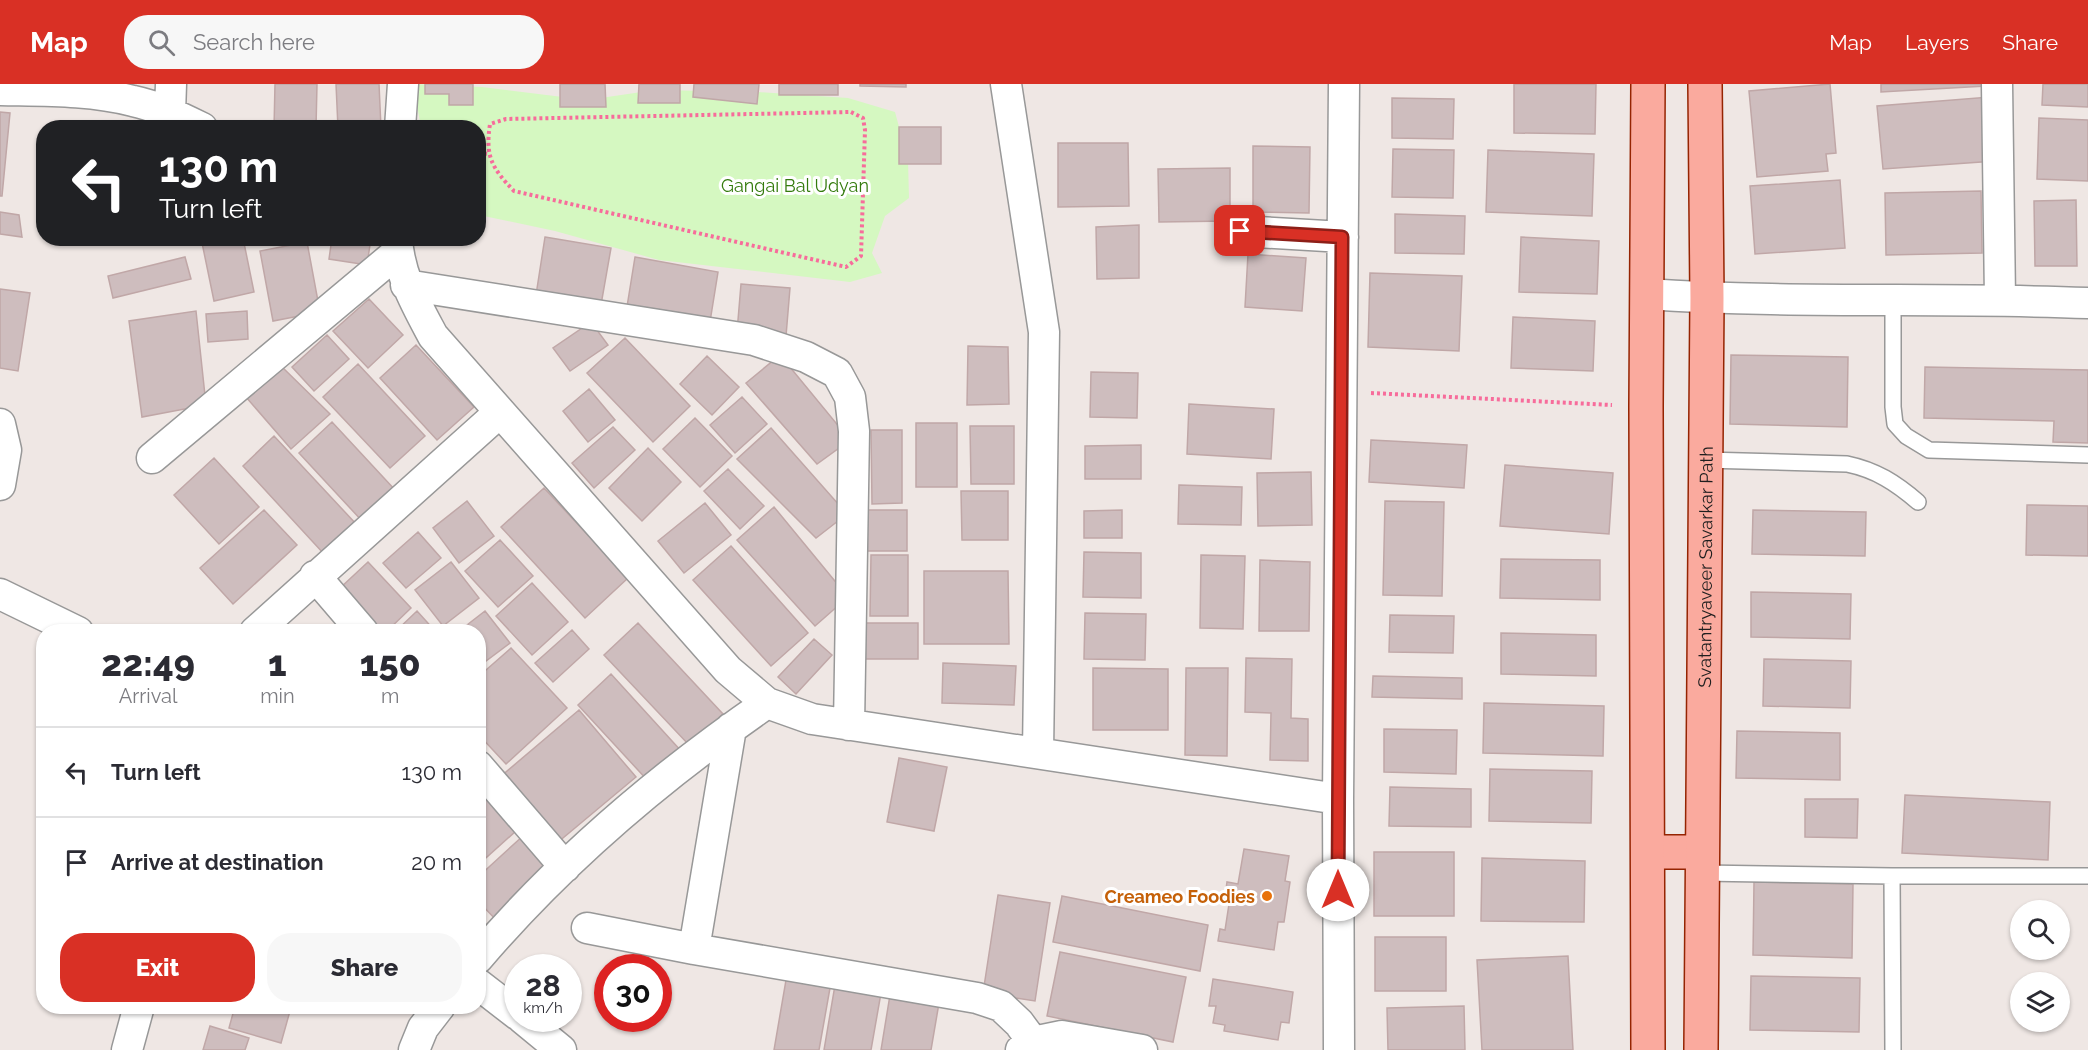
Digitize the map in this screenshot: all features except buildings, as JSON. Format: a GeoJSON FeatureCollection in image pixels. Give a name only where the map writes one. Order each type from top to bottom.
{"type":"FeatureCollection","features":[{"type":"Feature","properties":{"kind":"main road"},"geometry":{"type":"LineString","coordinates":[[1648,84],[1646,294],[1648,1050]]}},
{"type":"Feature","properties":{"kind":"main road","name":"Svatantryaveer Savarkar Path"},"geometry":{"type":"LineString","coordinates":[[1701,1050],[1707,298],[1705,84]]}},
{"type":"Feature","properties":{"kind":"main road"},"geometry":{"type":"LineString","coordinates":[[1648,852],[1702,862]]}},
{"type":"Feature","properties":{"kind":"street"},"geometry":{"type":"LineString","coordinates":[[401,120],[403,84]]}},
{"type":"Feature","properties":{"kind":"street"},"geometry":{"type":"LineString","coordinates":[[1006,84],[1044,332],[1038,753]]}},
{"type":"Feature","properties":{"kind":"street"},"geometry":{"type":"LineString","coordinates":[[1339,1050],[1338,799],[1344,84]]}},
{"type":"Feature","properties":{"kind":"street"},"geometry":{"type":"LineString","coordinates":[[1997,84],[2000,299]]}},
{"type":"Feature","properties":{"kind":"street"},"geometry":{"type":"LineString","coordinates":[[0,90],[68,92],[134,100],[170,98],[193,120]]}},
{"type":"Feature","properties":{"kind":"street"},"geometry":{"type":"LineString","coordinates":[[1240,231],[1342,237]]}},
{"type":"Feature","properties":{"kind":"street"},"geometry":{"type":"LineString","coordinates":[[152,458],[396,246]]}},
{"type":"Feature","properties":{"kind":"street"},"geometry":{"type":"LineString","coordinates":[[397,246],[406,285],[433,336],[728,670],[767,703],[812,719],[1338,799]]}},
{"type":"Feature","properties":{"kind":"street"},"geometry":{"type":"LineString","coordinates":[[406,285],[754,339],[806,357],[837,373],[850,397],[854,431],[849,725]]}},
{"type":"Feature","properties":{"kind":"street"},"geometry":{"type":"LineString","coordinates":[[1646,294],[1707,298],[2000,299],[2088,303]]}},
{"type":"Feature","properties":{"kind":"street"},"geometry":{"type":"LineString","coordinates":[[264,624],[500,412]]}},
{"type":"Feature","properties":{"kind":"street"},"geometry":{"type":"LineString","coordinates":[[0,424],[6,450],[0,485]]}},
{"type":"Feature","properties":{"kind":"street"},"geometry":{"type":"LineString","coordinates":[[315,576],[356,624]]}},
{"type":"Feature","properties":{"kind":"street"},"geometry":{"type":"LineString","coordinates":[[0,594],[62,624]]}},
{"type":"Feature","properties":{"kind":"street"},"geometry":{"type":"LineString","coordinates":[[486,950],[566,867],[657,784],[730,728],[767,703]]}},
{"type":"Feature","properties":{"kind":"street"},"geometry":{"type":"LineString","coordinates":[[694,949],[730,728]]}},
{"type":"Feature","properties":{"kind":"street"},"geometry":{"type":"LineString","coordinates":[[486,775],[566,867]]}},
{"type":"Feature","properties":{"kind":"street"},"geometry":{"type":"LineString","coordinates":[[587,928],[977,998],[1001,1006],[1019,1023],[1027,1046],[1062,1036],[1142,1050]]}},
{"type":"Feature","properties":{"kind":"street"},"geometry":{"type":"LineString","coordinates":[[486,990],[504,1004]]}},
{"type":"Feature","properties":{"kind":"street"},"geometry":{"type":"LineString","coordinates":[[128,1050],[137,1014]]}},
{"type":"Feature","properties":{"kind":"street"},"geometry":{"type":"LineString","coordinates":[[539,1032],[561,1050]]}},
{"type":"Feature","properties":{"kind":"lane"},"geometry":{"type":"LineString","coordinates":[[1893,299],[1893,407],[1896,424],[1906,436],[1929,450],[2088,455]]}},
{"type":"Feature","properties":{"kind":"lane"},"geometry":{"type":"LineString","coordinates":[[1705,460],[1847,464],[1868,468],[1900,486],[1918,502]]}},
{"type":"Feature","properties":{"kind":"lane"},"geometry":{"type":"LineString","coordinates":[[1702,862],[1892,876],[2088,876]]}},
{"type":"Feature","properties":{"kind":"lane"},"geometry":{"type":"LineString","coordinates":[[1892,876],[1893,1050]]}},
{"type":"Feature","properties":{"kind":"path"},"geometry":{"type":"LineString","coordinates":[[851,112],[863,118],[865,130],[861,256],[846,267],[514,191],[498,174],[489,154],[487,143],[490,124],[506,119],[851,112]]}},
{"type":"Feature","properties":{"kind":"path"},"geometry":{"type":"LineString","coordinates":[[1342,392],[1646,407]]}},
{"type":"Feature","properties":{"kind":"green space","name":"Gangai Bal Udyan"},"geometry":{"type":"Polygon","coordinates":[[[413,84],[482,87],[587,100],[655,90],[758,92],[848,98],[895,112],[908,160],[909,198],[885,216],[872,253],[882,273],[850,282],[659,260],[555,231],[486,216],[486,120],[420,120],[413,84]]]}},
{"type":"Feature","properties":{"kind":"place","name":"Creameo Foodies"},"geometry":{"type":"Point","coordinates":[1267,896]}},
{"type":"Feature","properties":{"kind":"route"},"geometry":{"type":"LineString","coordinates":[[1240,231],[1342,237],[1338,890]]}}]}
